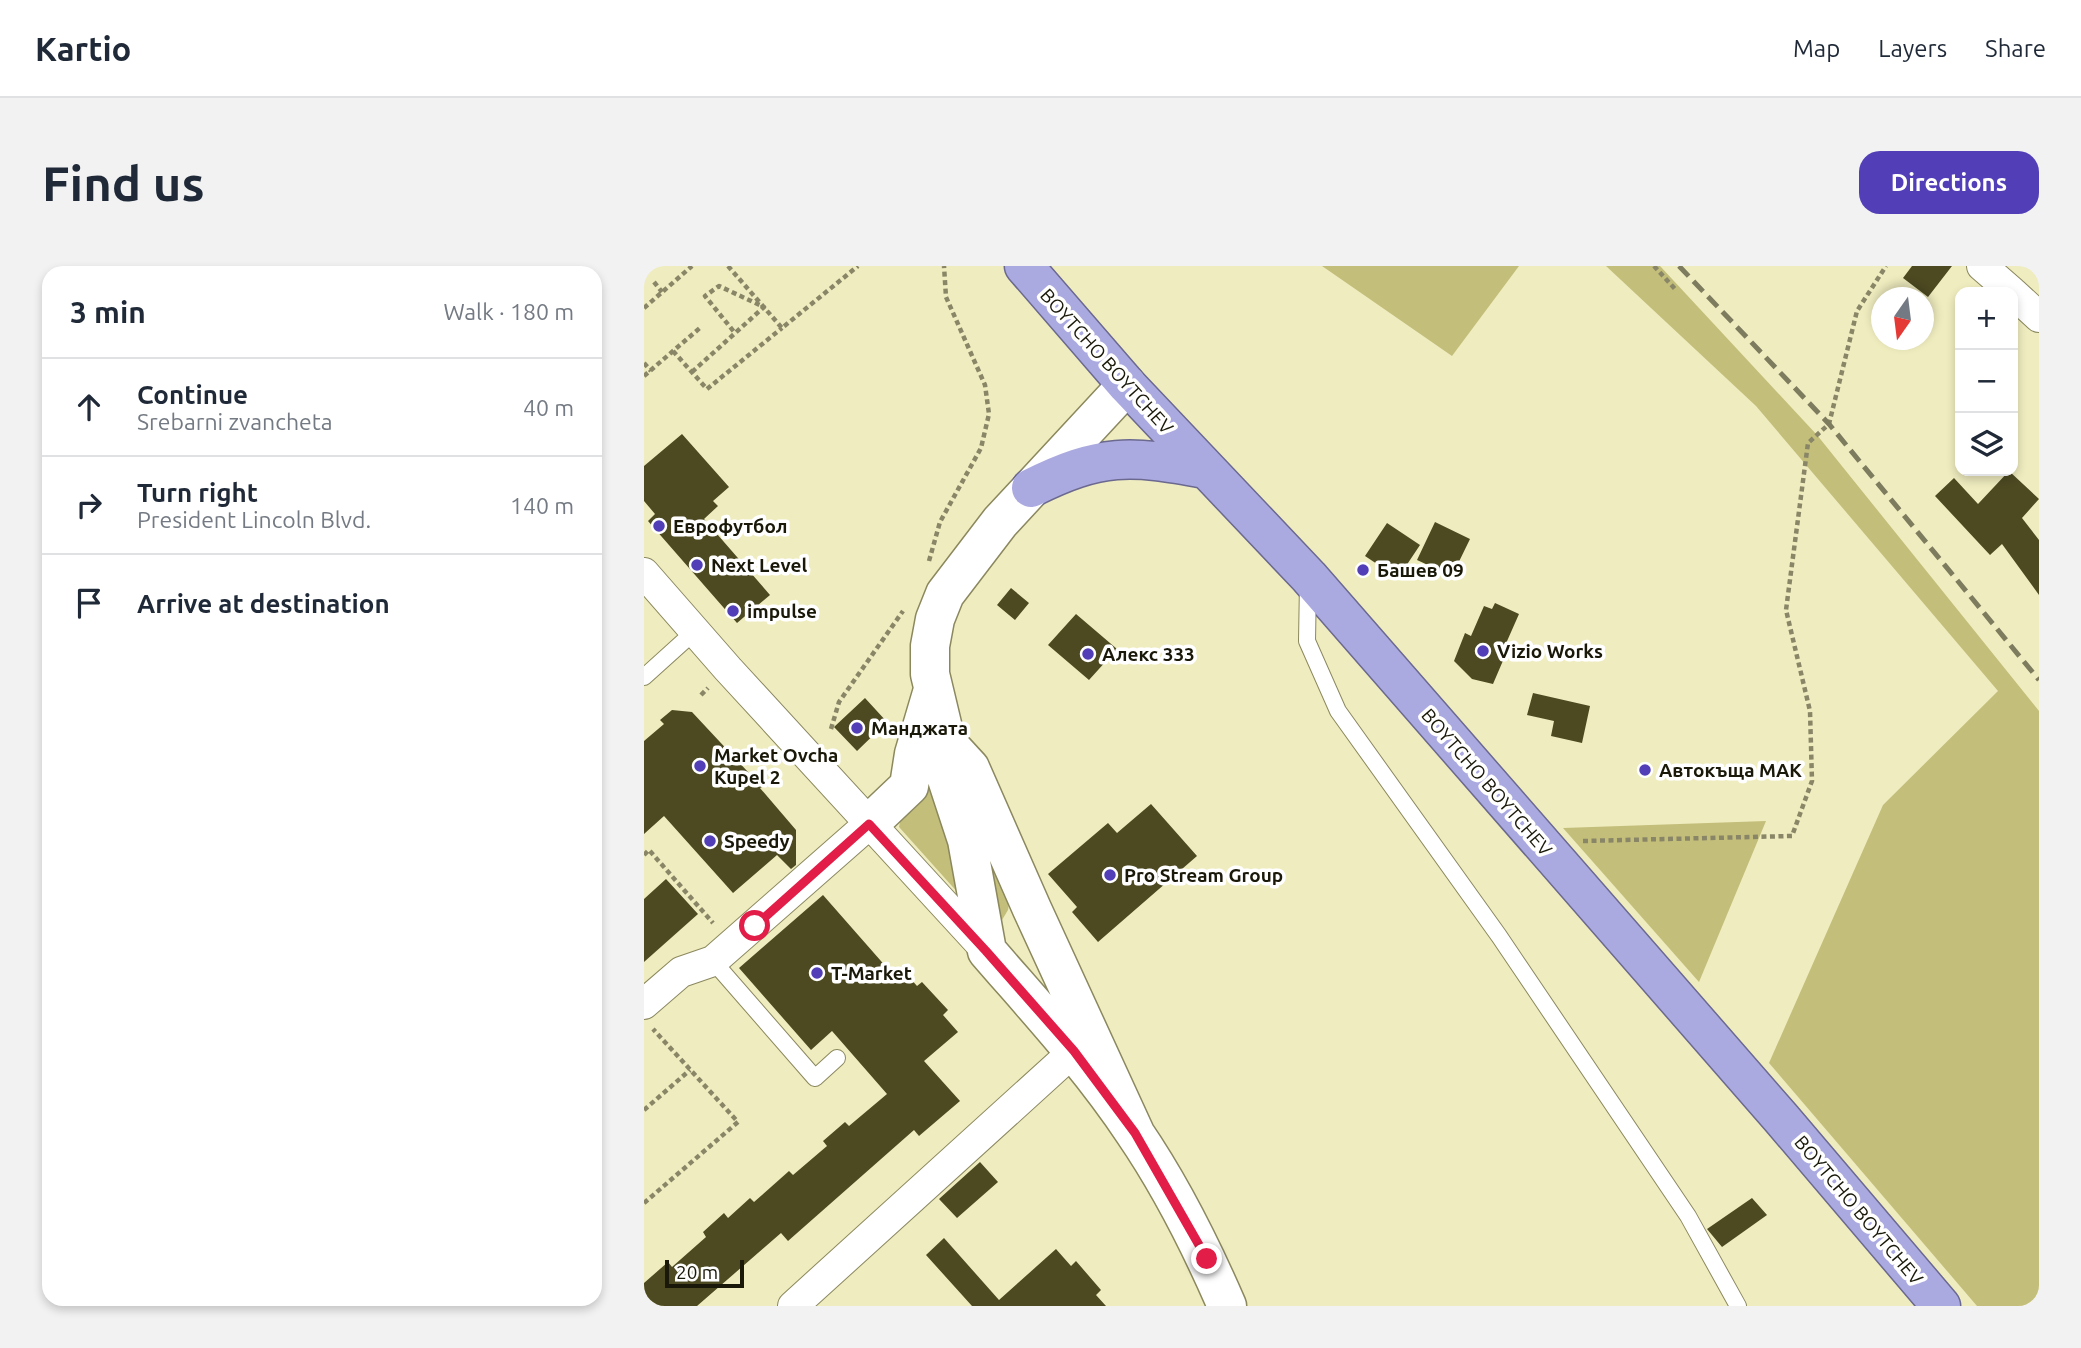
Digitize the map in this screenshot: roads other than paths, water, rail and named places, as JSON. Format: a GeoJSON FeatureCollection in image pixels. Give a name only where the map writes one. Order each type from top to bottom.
{"type":"FeatureCollection","features":[{"type":"Feature","properties":{"kind":"highway","name":"BOYTCHO BOYTCHEV"},"geometry":{"type":"LineString","coordinates":[[1024,266],[1127,385],[1308,577],[1772,1107],[1941,1306]]}},
{"type":"Feature","properties":{"kind":"highway"},"geometry":{"type":"LineString","coordinates":[[1031,488],[1060,474],[1102,460],[1146,460],[1205,470]]}},
{"type":"Feature","properties":{"kind":"street"},"geometry":{"type":"LineString","coordinates":[[1982,266],[2005,287]]}},
{"type":"Feature","properties":{"kind":"street"},"geometry":{"type":"LineString","coordinates":[[2018,298],[2039,317]]}},
{"type":"Feature","properties":{"kind":"street"},"geometry":{"type":"LineString","coordinates":[[986,951],[967,840],[946,776],[946,741],[933,691],[930,646],[935,619],[945,594],[1000,522],[1127,385]]}},
{"type":"Feature","properties":{"kind":"street"},"geometry":{"type":"LineString","coordinates":[[644,573],[1074,1051],[1135,1133]]}},
{"type":"Feature","properties":{"kind":"street"},"geometry":{"type":"LineString","coordinates":[[644,1004],[681,972],[723,953],[909,786],[914,754],[933,691]]}},
{"type":"Feature","properties":{"kind":"street"},"geometry":{"type":"LineString","coordinates":[[946,741],[970,768],[1135,1133],[1207,1259],[1227,1306]]}},
{"type":"Feature","properties":{"kind":"street"},"geometry":{"type":"LineString","coordinates":[[986,951],[1005,949],[1023,938],[1032,920],[1032,909]]}},
{"type":"Feature","properties":{"kind":"street"},"geometry":{"type":"LineString","coordinates":[[793,1306],[1074,1051]]}},
{"type":"Feature","properties":{"kind":"lane"},"geometry":{"type":"LineString","coordinates":[[1308,577],[1307,642],[1338,711],[1499,936],[1688,1216],[1738,1306]]}},
{"type":"Feature","properties":{"kind":"lane"},"geometry":{"type":"LineString","coordinates":[[644,677],[695,631]]}},
{"type":"Feature","properties":{"kind":"lane"},"geometry":{"type":"LineString","coordinates":[[723,953],[815,1078],[837,1058]]}},
{"type":"Feature","properties":{"kind":"railway"},"geometry":{"type":"LineString","coordinates":[[1679,266],[1829,424],[2039,680]]}},
{"type":"Feature","properties":{"kind":"place","name":"Еврофутбол"},"geometry":{"type":"Point","coordinates":[659,526]}},
{"type":"Feature","properties":{"kind":"place","name":"Next Level"},"geometry":{"type":"Point","coordinates":[697,565]}},
{"type":"Feature","properties":{"kind":"place","name":"Башев 09"},"geometry":{"type":"Point","coordinates":[1363,570]}},
{"type":"Feature","properties":{"kind":"place","name":"impulse"},"geometry":{"type":"Point","coordinates":[733,611]}},
{"type":"Feature","properties":{"kind":"place","name":"Vizio Works"},"geometry":{"type":"Point","coordinates":[1483,651]}},
{"type":"Feature","properties":{"kind":"place","name":"Алекс 333"},"geometry":{"type":"Point","coordinates":[1088,654]}},
{"type":"Feature","properties":{"kind":"place","name":"Манджата"},"geometry":{"type":"Point","coordinates":[857,728]}},
{"type":"Feature","properties":{"kind":"place","name":"Market Ovcha Kupel 2"},"geometry":{"type":"Point","coordinates":[700,766]}},
{"type":"Feature","properties":{"kind":"place","name":"Автокъща МАК"},"geometry":{"type":"Point","coordinates":[1645,770]}},
{"type":"Feature","properties":{"kind":"place","name":"Speedy"},"geometry":{"type":"Point","coordinates":[710,841]}},
{"type":"Feature","properties":{"kind":"place","name":"Pro Stream Group"},"geometry":{"type":"Point","coordinates":[1110,875]}},
{"type":"Feature","properties":{"kind":"place","name":"T-Market"},"geometry":{"type":"Point","coordinates":[817,973]}}]}
